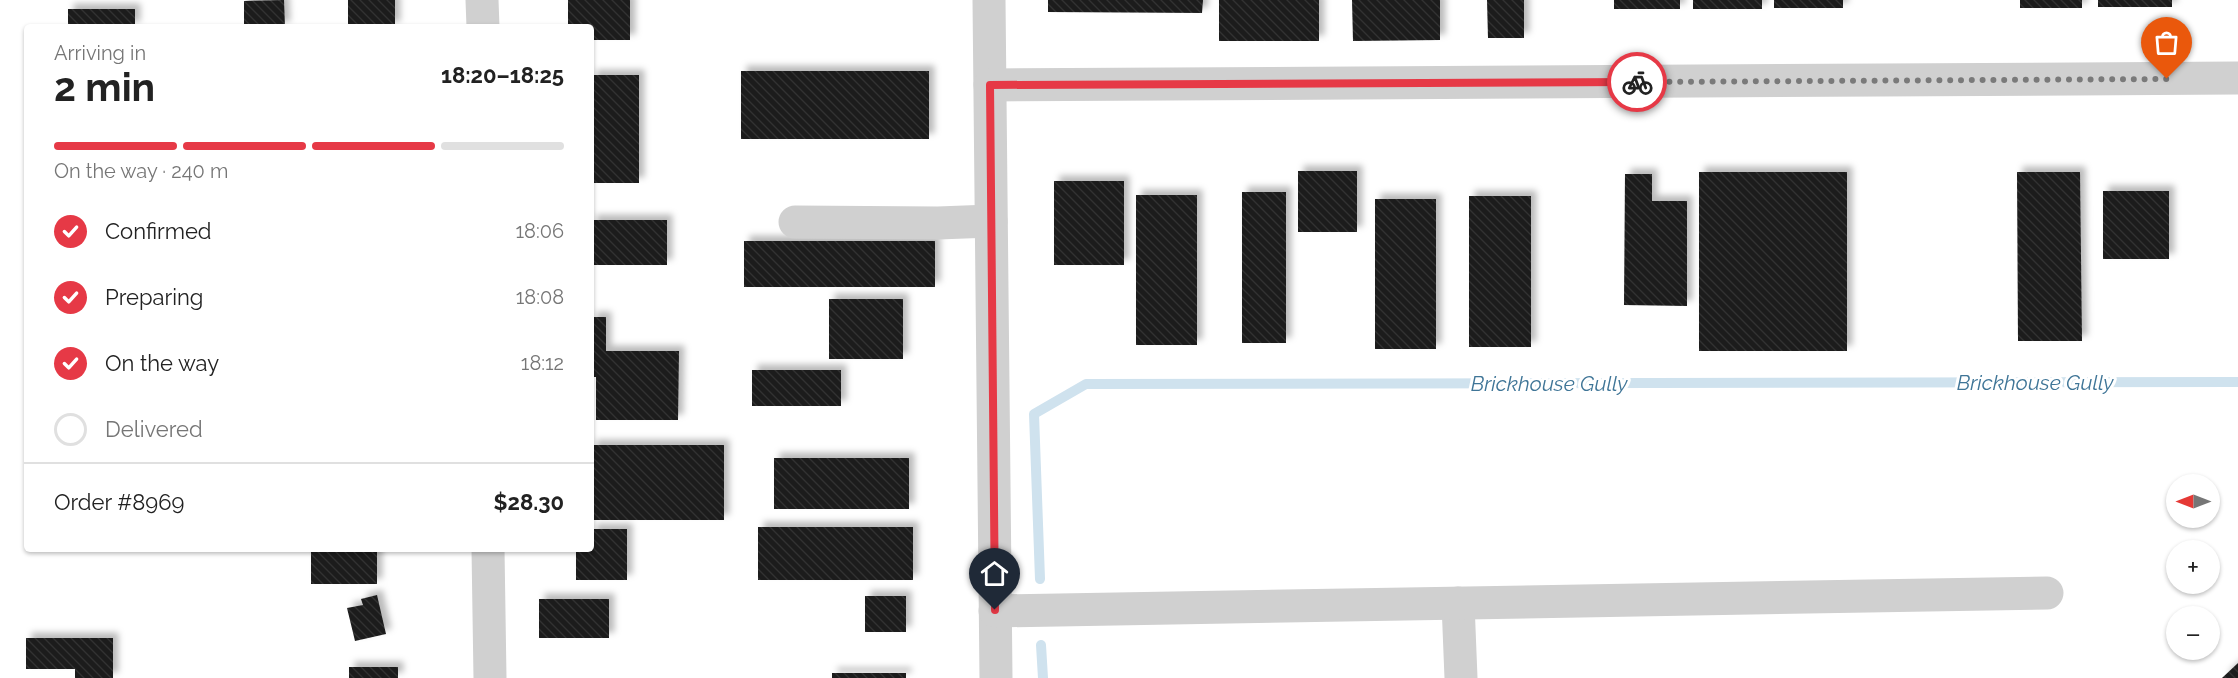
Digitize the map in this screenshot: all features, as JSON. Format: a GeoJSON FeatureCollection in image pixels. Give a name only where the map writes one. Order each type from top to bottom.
{"type":"FeatureCollection","features":[{"type":"Feature","properties":{"kind":"street"},"geometry":{"type":"LineString","coordinates":[[483,0],[483,24]]}},
{"type":"Feature","properties":{"kind":"street"},"geometry":{"type":"LineString","coordinates":[[989,0],[996,678]]}},
{"type":"Feature","properties":{"kind":"street"},"geometry":{"type":"LineString","coordinates":[[990,85],[2238,78]]}},
{"type":"Feature","properties":{"kind":"street"},"geometry":{"type":"LineString","coordinates":[[795,222],[991,221]]}},
{"type":"Feature","properties":{"kind":"street"},"geometry":{"type":"LineString","coordinates":[[488,552],[490,678]]}},
{"type":"Feature","properties":{"kind":"street"},"geometry":{"type":"LineString","coordinates":[[995,610],[2047,593]]}},
{"type":"Feature","properties":{"kind":"street"},"geometry":{"type":"LineString","coordinates":[[1458,603],[1461,678]]}},
{"type":"Feature","properties":{"kind":"building"},"geometry":{"type":"Polygon","coordinates":[[[284,0],[285,24],[244,24],[244,1],[284,0]]]}},
{"type":"Feature","properties":{"kind":"building"},"geometry":{"type":"Polygon","coordinates":[[[348,0],[395,0],[395,24],[348,24],[348,0]]]}},
{"type":"Feature","properties":{"kind":"building"},"geometry":{"type":"Polygon","coordinates":[[[568,0],[630,0],[630,40],[594,40],[594,24],[568,24],[568,0]]]}},
{"type":"Feature","properties":{"kind":"building"},"geometry":{"type":"Polygon","coordinates":[[[1048,0],[1203,0],[1202,13],[1048,12],[1048,0]]]}},
{"type":"Feature","properties":{"kind":"building"},"geometry":{"type":"Polygon","coordinates":[[[1219,0],[1319,0],[1319,41],[1219,41],[1219,0]]]}},
{"type":"Feature","properties":{"kind":"building"},"geometry":{"type":"Polygon","coordinates":[[[1352,0],[1440,0],[1440,40],[1353,41],[1352,0]]]}},
{"type":"Feature","properties":{"kind":"building"},"geometry":{"type":"Polygon","coordinates":[[[1487,0],[1524,0],[1524,38],[1488,38],[1487,0]]]}},
{"type":"Feature","properties":{"kind":"building"},"geometry":{"type":"Polygon","coordinates":[[[1614,0],[1680,0],[1680,9],[1614,9],[1614,0]]]}},
{"type":"Feature","properties":{"kind":"building"},"geometry":{"type":"Polygon","coordinates":[[[1693,0],[1762,0],[1762,9],[1693,9],[1693,0]]]}},
{"type":"Feature","properties":{"kind":"building"},"geometry":{"type":"Polygon","coordinates":[[[1774,0],[1843,0],[1843,8],[1774,8],[1774,0]]]}},
{"type":"Feature","properties":{"kind":"building"},"geometry":{"type":"Polygon","coordinates":[[[2020,0],[2082,0],[2082,8],[2020,8],[2020,0]]]}},
{"type":"Feature","properties":{"kind":"building"},"geometry":{"type":"Polygon","coordinates":[[[2098,0],[2172,0],[2172,7],[2098,7],[2098,0]]]}},
{"type":"Feature","properties":{"kind":"building"},"geometry":{"type":"Polygon","coordinates":[[[68,9],[135,9],[135,24],[68,24],[68,9]]]}},
{"type":"Feature","properties":{"kind":"building"},"geometry":{"type":"Polygon","coordinates":[[[741,71],[929,71],[929,139],[741,139],[741,71]]]}},
{"type":"Feature","properties":{"kind":"building"},"geometry":{"type":"Polygon","coordinates":[[[594,75],[639,75],[639,183],[594,183],[594,75]]]}},
{"type":"Feature","properties":{"kind":"building"},"geometry":{"type":"Polygon","coordinates":[[[1298,171],[1357,171],[1357,232],[1298,232],[1298,171]]]}},
{"type":"Feature","properties":{"kind":"building"},"geometry":{"type":"Polygon","coordinates":[[[1699,172],[1847,172],[1847,351],[1699,351],[1699,172]]]}},
{"type":"Feature","properties":{"kind":"building"},"geometry":{"type":"Polygon","coordinates":[[[2017,172],[2080,172],[2082,341],[2018,341],[2017,172]]]}},
{"type":"Feature","properties":{"kind":"building"},"geometry":{"type":"Polygon","coordinates":[[[1625,174],[1652,174],[1652,201],[1687,201],[1687,306],[1624,305],[1625,174]]]}},
{"type":"Feature","properties":{"kind":"building"},"geometry":{"type":"Polygon","coordinates":[[[1054,181],[1124,181],[1124,265],[1054,265],[1054,181]]]}},
{"type":"Feature","properties":{"kind":"building"},"geometry":{"type":"Polygon","coordinates":[[[2103,191],[2169,191],[2169,259],[2103,259],[2103,191]]]}},
{"type":"Feature","properties":{"kind":"building"},"geometry":{"type":"Polygon","coordinates":[[[1242,192],[1286,192],[1286,343],[1242,343],[1242,192]]]}},
{"type":"Feature","properties":{"kind":"building"},"geometry":{"type":"Polygon","coordinates":[[[1136,195],[1197,195],[1197,345],[1136,345],[1136,195]]]}},
{"type":"Feature","properties":{"kind":"building"},"geometry":{"type":"Polygon","coordinates":[[[1469,196],[1531,196],[1531,347],[1469,347],[1469,196]]]}},
{"type":"Feature","properties":{"kind":"building"},"geometry":{"type":"Polygon","coordinates":[[[1375,199],[1436,199],[1436,349],[1375,349],[1375,199]]]}},
{"type":"Feature","properties":{"kind":"building"},"geometry":{"type":"Polygon","coordinates":[[[594,220],[667,220],[667,265],[594,265],[594,220]]]}},
{"type":"Feature","properties":{"kind":"building"},"geometry":{"type":"Polygon","coordinates":[[[744,241],[935,241],[935,287],[744,287],[744,241]]]}},
{"type":"Feature","properties":{"kind":"building"},"geometry":{"type":"Polygon","coordinates":[[[829,299],[903,299],[903,359],[829,359],[829,299]]]}},
{"type":"Feature","properties":{"kind":"building"},"geometry":{"type":"Polygon","coordinates":[[[594,317],[606,317],[606,351],[679,351],[678,420],[596,420],[596,377],[594,377],[594,317]]]}},
{"type":"Feature","properties":{"kind":"building"},"geometry":{"type":"Polygon","coordinates":[[[752,370],[841,370],[841,406],[752,406],[752,370]]]}},
{"type":"Feature","properties":{"kind":"building"},"geometry":{"type":"Polygon","coordinates":[[[594,445],[724,445],[724,520],[594,520],[594,445]]]}},
{"type":"Feature","properties":{"kind":"building"},"geometry":{"type":"Polygon","coordinates":[[[774,458],[909,458],[909,509],[774,509],[774,458]]]}},
{"type":"Feature","properties":{"kind":"building"},"geometry":{"type":"Polygon","coordinates":[[[758,527],[913,527],[913,580],[758,580],[758,527]]]}},
{"type":"Feature","properties":{"kind":"building"},"geometry":{"type":"Polygon","coordinates":[[[594,529],[627,529],[627,580],[576,580],[576,552],[594,552],[594,529]]]}},
{"type":"Feature","properties":{"kind":"building"},"geometry":{"type":"Polygon","coordinates":[[[311,552],[377,552],[377,584],[311,584],[311,552]]]}},
{"type":"Feature","properties":{"kind":"building"},"geometry":{"type":"Polygon","coordinates":[[[377,595],[386,634],[355,641],[347,608],[363,605],[361,599],[377,595]]]}},
{"type":"Feature","properties":{"kind":"building"},"geometry":{"type":"Polygon","coordinates":[[[865,596],[906,596],[906,632],[865,632],[865,596]]]}},
{"type":"Feature","properties":{"kind":"building"},"geometry":{"type":"Polygon","coordinates":[[[539,599],[609,599],[609,638],[539,638],[539,599]]]}},
{"type":"Feature","properties":{"kind":"building"},"geometry":{"type":"Polygon","coordinates":[[[26,638],[113,638],[113,678],[75,678],[75,669],[26,669],[26,638]]]}},
{"type":"Feature","properties":{"kind":"building"},"geometry":{"type":"Polygon","coordinates":[[[2238,663],[2238,678],[2222,678],[2238,663]]]}},
{"type":"Feature","properties":{"kind":"building"},"geometry":{"type":"Polygon","coordinates":[[[349,667],[398,667],[398,678],[349,678],[349,667]]]}},
{"type":"Feature","properties":{"kind":"building"},"geometry":{"type":"Polygon","coordinates":[[[832,673],[906,673],[906,678],[832,678],[832,673]]]}},
{"type":"Feature","properties":{"kind":"waterway","name":"Brickhouse Gully"},"geometry":{"type":"LineString","coordinates":[[1040,579],[1034,414],[1086,384],[2238,382]]}},
{"type":"Feature","properties":{"kind":"waterway","name":"Brickhouse Gully"},"geometry":{"type":"LineString","coordinates":[[1041,645],[1043,678]]}},
{"type":"Feature","properties":{"kind":"way so far"},"geometry":{"type":"LineString","coordinates":[[1637,82],[2167,79]]}},
{"type":"Feature","properties":{"kind":"route"},"geometry":{"type":"LineString","coordinates":[[995,610],[990,85],[1637,82]]}}]}
